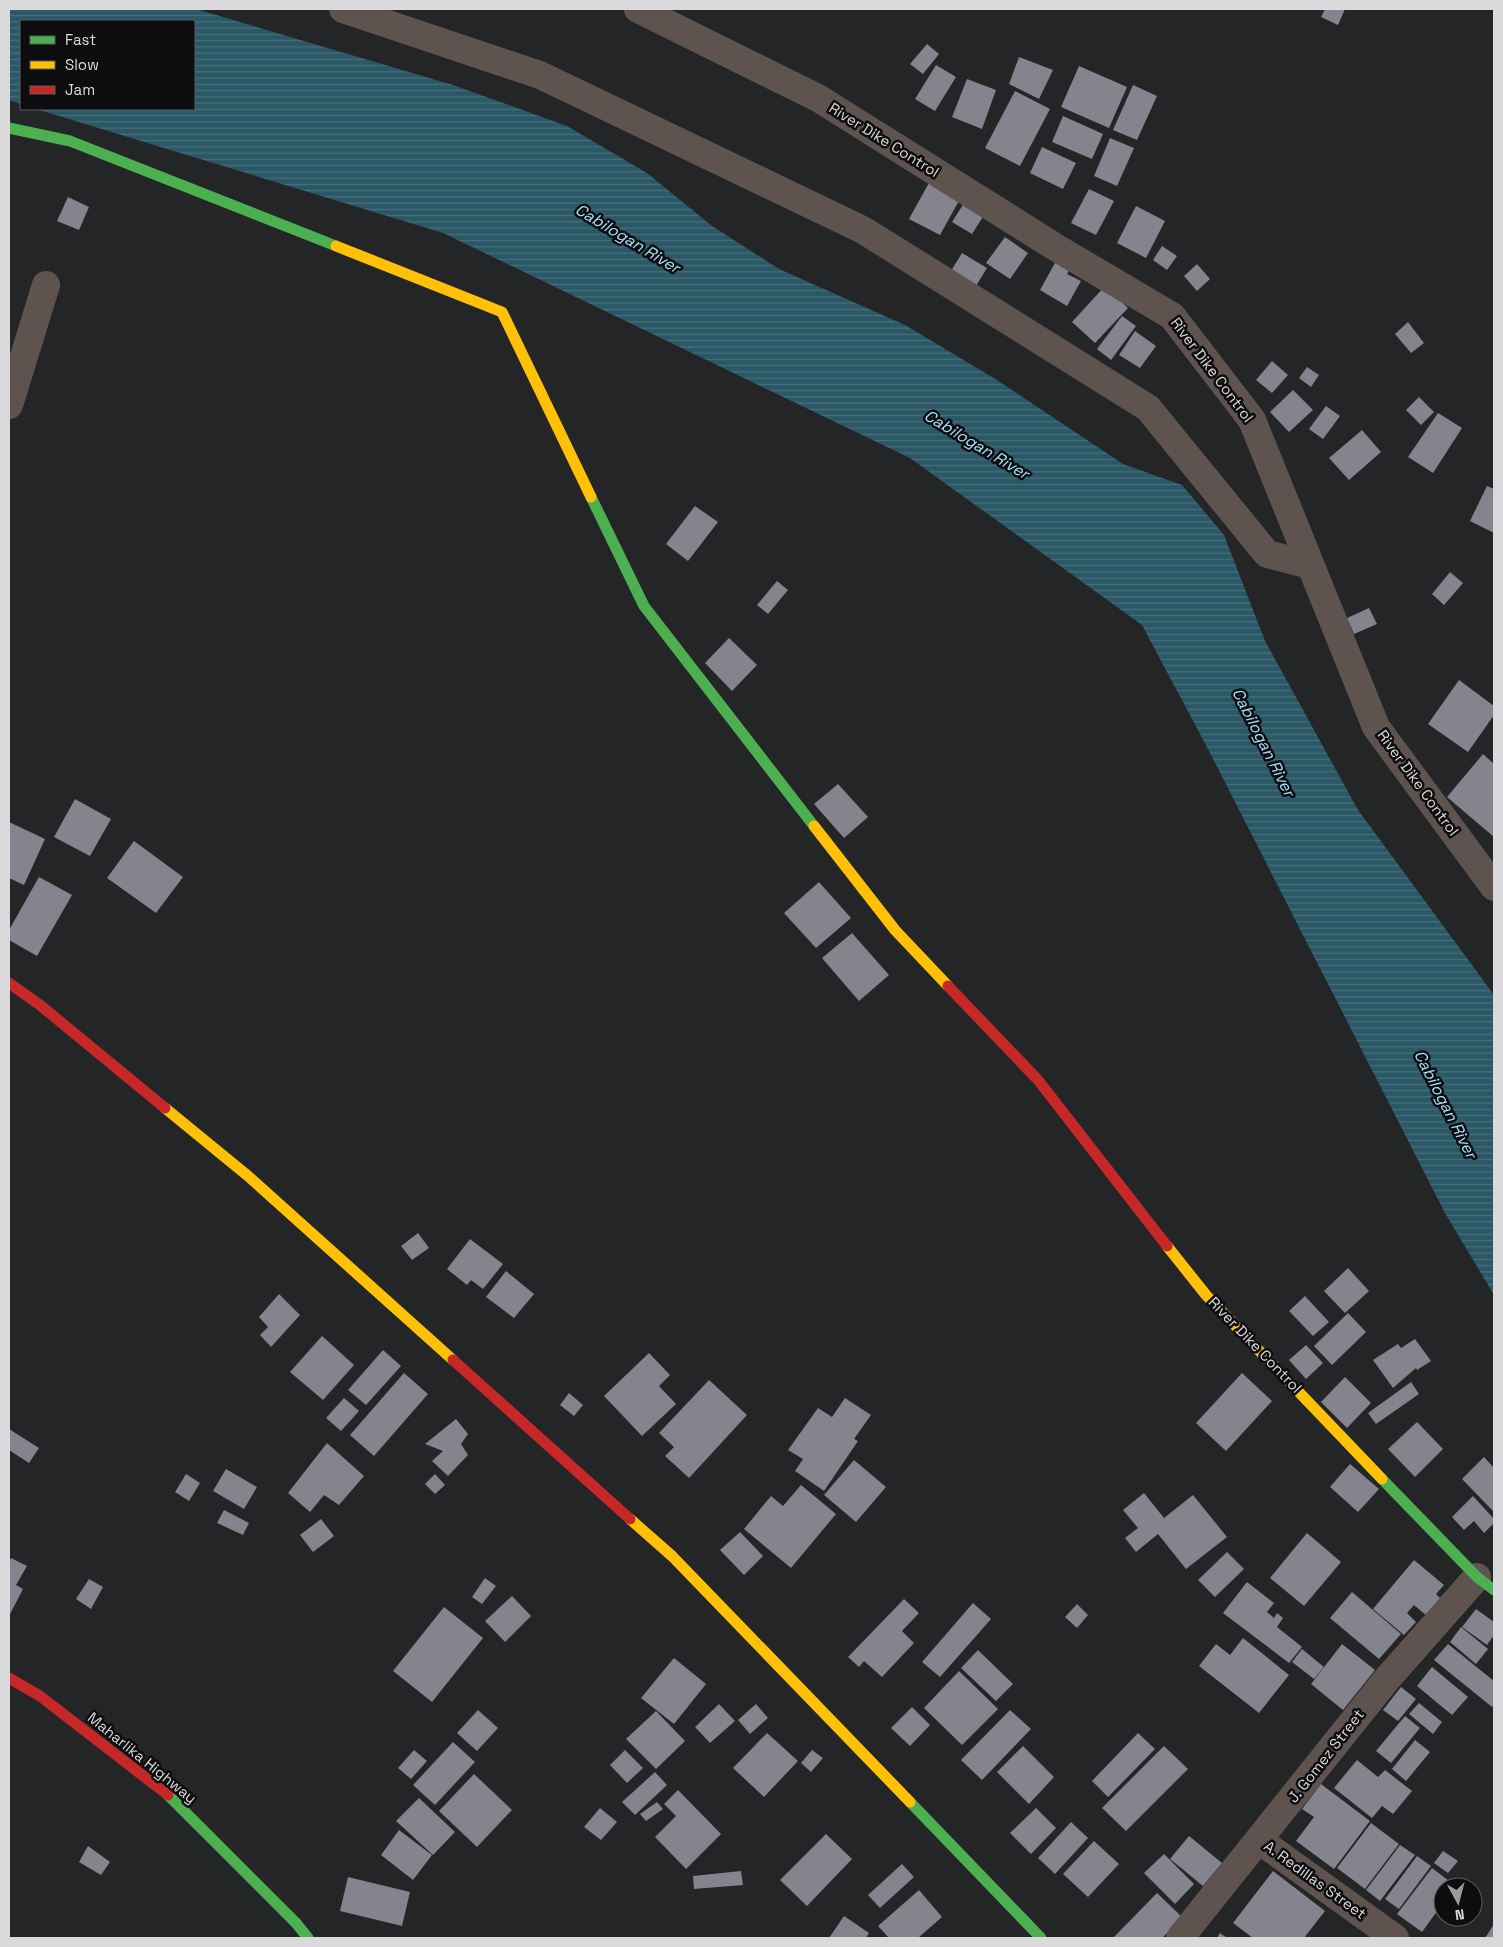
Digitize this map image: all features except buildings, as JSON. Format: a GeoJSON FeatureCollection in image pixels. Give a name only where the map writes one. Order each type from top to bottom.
{"type":"FeatureCollection","features":[{"type":"Feature","properties":{"kind":"main road","name":"River Dike Control"},"geometry":{"type":"LineString","coordinates":[[9,128],[70,141],[502,312],[644,606],[895,930],[1038,1080],[1206,1295],[1485,1584]]}},
{"type":"Feature","properties":{"kind":"main road"},"geometry":{"type":"LineString","coordinates":[[9,983],[40,1004],[248,1176],[672,1556],[1041,1938]]}},
{"type":"Feature","properties":{"kind":"main road","name":"Maharlika Highway"},"geometry":{"type":"LineString","coordinates":[[9,1678],[40,1696],[174,1800],[296,1923],[308,1938]]}},
{"type":"Feature","properties":{"kind":"street"},"geometry":{"type":"LineString","coordinates":[[343,9],[540,75],[864,230],[1148,408],[1267,554],[1310,566]]}},
{"type":"Feature","properties":{"kind":"street","name":"River Dike Control"},"geometry":{"type":"LineString","coordinates":[[638,9],[818,98],[1060,250],[1172,316],[1252,420],[1376,727],[1494,887]]}},
{"type":"Feature","properties":{"kind":"street"},"geometry":{"type":"LineString","coordinates":[[9,405],[46,285]]}},
{"type":"Feature","properties":{"kind":"street","name":"J. Gomez Street"},"geometry":{"type":"LineString","coordinates":[[1180,1938],[1387,1679],[1485,1584]]}},
{"type":"Feature","properties":{"kind":"street","name":"A. Redillas Street"},"geometry":{"type":"LineString","coordinates":[[1259,1840],[1395,1938]]}},
{"type":"Feature","properties":{"kind":"water","name":"Cabilogan River"},"geometry":{"type":"Polygon","coordinates":[[[9,9],[196,9],[453,85],[567,126],[647,173],[712,226],[779,269],[905,325],[997,380],[1123,464],[1182,485],[1224,535],[1265,641],[1358,810],[1494,995],[1494,1295],[1445,1213],[1209,751],[1142,625],[910,458],[443,233],[39,110],[195,110],[195,20],[20,20],[20,104],[9,100],[9,9]]]}},
{"type":"Feature","properties":{"kind":"traffic: fast"},"geometry":{"type":"LineString","coordinates":[[9,128],[70,141],[336,246]]}},
{"type":"Feature","properties":{"kind":"traffic: fast"},"geometry":{"type":"LineString","coordinates":[[591,497],[644,606],[814,826]]}},
{"type":"Feature","properties":{"kind":"traffic: fast"},"geometry":{"type":"LineString","coordinates":[[1382,1479],[1477,1577],[1494,1590]]}},
{"type":"Feature","properties":{"kind":"traffic: fast"},"geometry":{"type":"LineString","coordinates":[[168,1795],[296,1923],[308,1938]]}},
{"type":"Feature","properties":{"kind":"traffic: fast"},"geometry":{"type":"LineString","coordinates":[[910,1802],[1041,1938]]}},
{"type":"Feature","properties":{"kind":"traffic: slow"},"geometry":{"type":"LineString","coordinates":[[336,246],[502,312],[591,497]]}},
{"type":"Feature","properties":{"kind":"traffic: slow"},"geometry":{"type":"LineString","coordinates":[[814,826],[895,930],[948,986]]}},
{"type":"Feature","properties":{"kind":"traffic: slow"},"geometry":{"type":"LineString","coordinates":[[165,1108],[248,1176],[453,1360]]}},
{"type":"Feature","properties":{"kind":"traffic: slow"},"geometry":{"type":"LineString","coordinates":[[1167,1246],[1206,1295],[1382,1479]]}},
{"type":"Feature","properties":{"kind":"traffic: slow"},"geometry":{"type":"LineString","coordinates":[[630,1519],[672,1556],[910,1802]]}},
{"type":"Feature","properties":{"kind":"traffic: jam"},"geometry":{"type":"LineString","coordinates":[[9,983],[40,1005],[165,1108]]}},
{"type":"Feature","properties":{"kind":"traffic: jam"},"geometry":{"type":"LineString","coordinates":[[948,986],[1038,1080],[1167,1246]]}},
{"type":"Feature","properties":{"kind":"traffic: jam"},"geometry":{"type":"LineString","coordinates":[[453,1360],[630,1519]]}},
{"type":"Feature","properties":{"kind":"traffic: jam"},"geometry":{"type":"LineString","coordinates":[[9,1678],[40,1696],[168,1795]]}}]}
